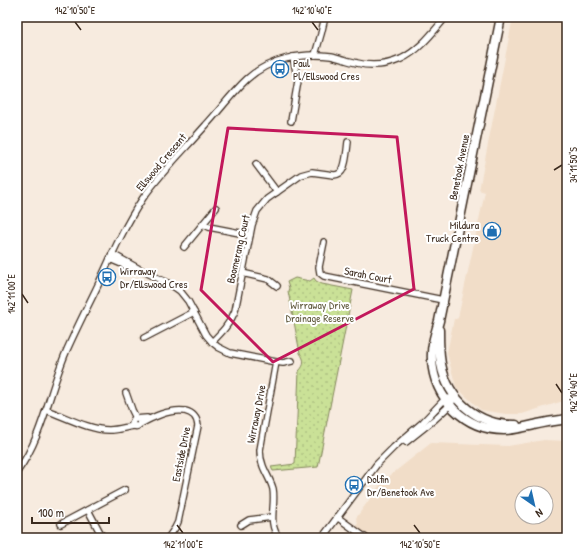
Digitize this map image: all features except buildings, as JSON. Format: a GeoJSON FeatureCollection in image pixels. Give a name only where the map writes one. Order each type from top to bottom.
{"type":"FeatureCollection","features":[{"type":"Feature","properties":{"kind":"main road","name":"Benetook Avenue"},"geometry":{"type":"LineString","coordinates":[[448,402],[435,380],[432,350],[501,17]]}},
{"type":"Feature","properties":{"kind":"main road","name":"Benetook Avenue"},"geometry":{"type":"LineString","coordinates":[[439,321],[440,363],[445,380],[462,405],[480,417],[490,421],[512,425],[535,424]]}},
{"type":"Feature","properties":{"kind":"main road"},"geometry":{"type":"LineString","coordinates":[[448,402],[464,417],[475,424],[495,430],[517,429],[535,424],[567,419]]}},
{"type":"Feature","properties":{"kind":"street"},"geometry":{"type":"LineString","coordinates":[[318,55],[325,17]]}},
{"type":"Feature","properties":{"kind":"street","name":"Ellswood Crescent"},"geometry":{"type":"LineString","coordinates":[[17,472],[31,450],[41,428],[65,354],[131,217],[152,186],[173,160],[242,84],[249,77],[267,66],[285,58],[304,55],[336,57],[366,65],[394,61],[417,49],[446,17]]}},
{"type":"Feature","properties":{"kind":"street"},"geometry":{"type":"LineString","coordinates":[[291,120],[298,82],[292,57]]}},
{"type":"Feature","properties":{"kind":"street","name":"Boomerang Court"},"geometry":{"type":"LineString","coordinates":[[212,342],[233,317],[252,225],[257,211],[267,199],[305,173],[317,172],[336,175],[341,172],[344,168],[348,142]]}},
{"type":"Feature","properties":{"kind":"street"},"geometry":{"type":"LineString","coordinates":[[256,164],[277,192]]}},
{"type":"Feature","properties":{"kind":"street"},"geometry":{"type":"LineString","coordinates":[[184,247],[216,208]]}},
{"type":"Feature","properties":{"kind":"street"},"geometry":{"type":"LineString","coordinates":[[203,224],[250,235]]}},
{"type":"Feature","properties":{"kind":"street","name":"Sarah Court"},"geometry":{"type":"LineString","coordinates":[[324,242],[319,267],[320,273],[324,276],[443,300]]}},
{"type":"Feature","properties":{"kind":"street"},"geometry":{"type":"LineString","coordinates":[[111,256],[123,264],[170,284],[180,291],[188,301],[206,335],[218,347],[230,352],[276,362],[283,363],[292,361]]}},
{"type":"Feature","properties":{"kind":"street"},"geometry":{"type":"LineString","coordinates":[[242,273],[268,279],[277,286]]}},
{"type":"Feature","properties":{"kind":"street"},"geometry":{"type":"LineString","coordinates":[[144,338],[194,312]]}},
{"type":"Feature","properties":{"kind":"street","name":"Wirraway Drive"},"geometry":{"type":"LineString","coordinates":[[276,362],[260,450],[262,464],[272,487],[272,517],[274,530],[279,538]]}},
{"type":"Feature","properties":{"kind":"street"},"geometry":{"type":"LineString","coordinates":[[126,394],[136,421]]}},
{"type":"Feature","properties":{"kind":"street"},"geometry":{"type":"LineString","coordinates":[[322,538],[377,464],[423,422],[455,396]]}},
{"type":"Feature","properties":{"kind":"street"},"geometry":{"type":"LineString","coordinates":[[385,457],[429,424],[448,402]]}},
{"type":"Feature","properties":{"kind":"street","name":"Eastside Drive"},"geometry":{"type":"LineString","coordinates":[[46,412],[59,418],[103,430],[116,430],[136,421],[152,418],[170,411],[179,410],[189,412],[196,417],[198,426],[178,522],[168,538]]}},
{"type":"Feature","properties":{"kind":"street"},"geometry":{"type":"LineString","coordinates":[[61,524],[125,490]]}},
{"type":"Feature","properties":{"kind":"street"},"geometry":{"type":"LineString","coordinates":[[88,510],[103,538]]}},
{"type":"Feature","properties":{"kind":"street"},"geometry":{"type":"LineString","coordinates":[[241,525],[249,520],[272,517]]}},
{"type":"Feature","properties":{"kind":"street"},"geometry":{"type":"LineString","coordinates":[[337,517],[366,538]]}},
{"type":"Feature","properties":{"kind":"highlighted area"},"geometry":{"type":"Polygon","coordinates":[[[228,128],[397,137],[414,289],[273,362],[201,290],[228,128]]]}},
{"type":"Feature","properties":{"kind":"shaded area"},"geometry":{"type":"Polygon","coordinates":[[[513,17],[567,17],[567,402],[560,402],[522,414],[506,414],[481,410],[456,387],[447,353],[454,319],[458,318],[485,192],[479,190],[513,17]]]}},
{"type":"Feature","properties":{"kind":"shaded area"},"geometry":{"type":"Polygon","coordinates":[[[544,440],[567,441],[567,538],[535,538],[526,536],[526,538],[348,538],[358,523],[356,518],[382,482],[431,443],[508,446],[544,440]]]}},
{"type":"Feature","properties":{"kind":"green space","name":"Wirraway Drive Drainage Reserve"},"geometry":{"type":"Polygon","coordinates":[[[295,278],[310,281],[314,278],[322,284],[353,290],[318,467],[273,471],[271,467],[295,464],[299,371],[304,362],[300,353],[287,282],[295,278]]]}},
{"type":"Feature","properties":{"kind":"place","name":"Paul Pl/Ellswood Cres"},"geometry":{"type":"Point","coordinates":[280,69]}},
{"type":"Feature","properties":{"kind":"place","name":"Mildura Truck Centre"},"geometry":{"type":"Point","coordinates":[492,231]}},
{"type":"Feature","properties":{"kind":"place","name":"Wirraway Dr/Ellswood Cres"},"geometry":{"type":"Point","coordinates":[107,277]}},
{"type":"Feature","properties":{"kind":"place","name":"Dolfin Dr/Benetook Ave"},"geometry":{"type":"Point","coordinates":[354,485]}}]}
